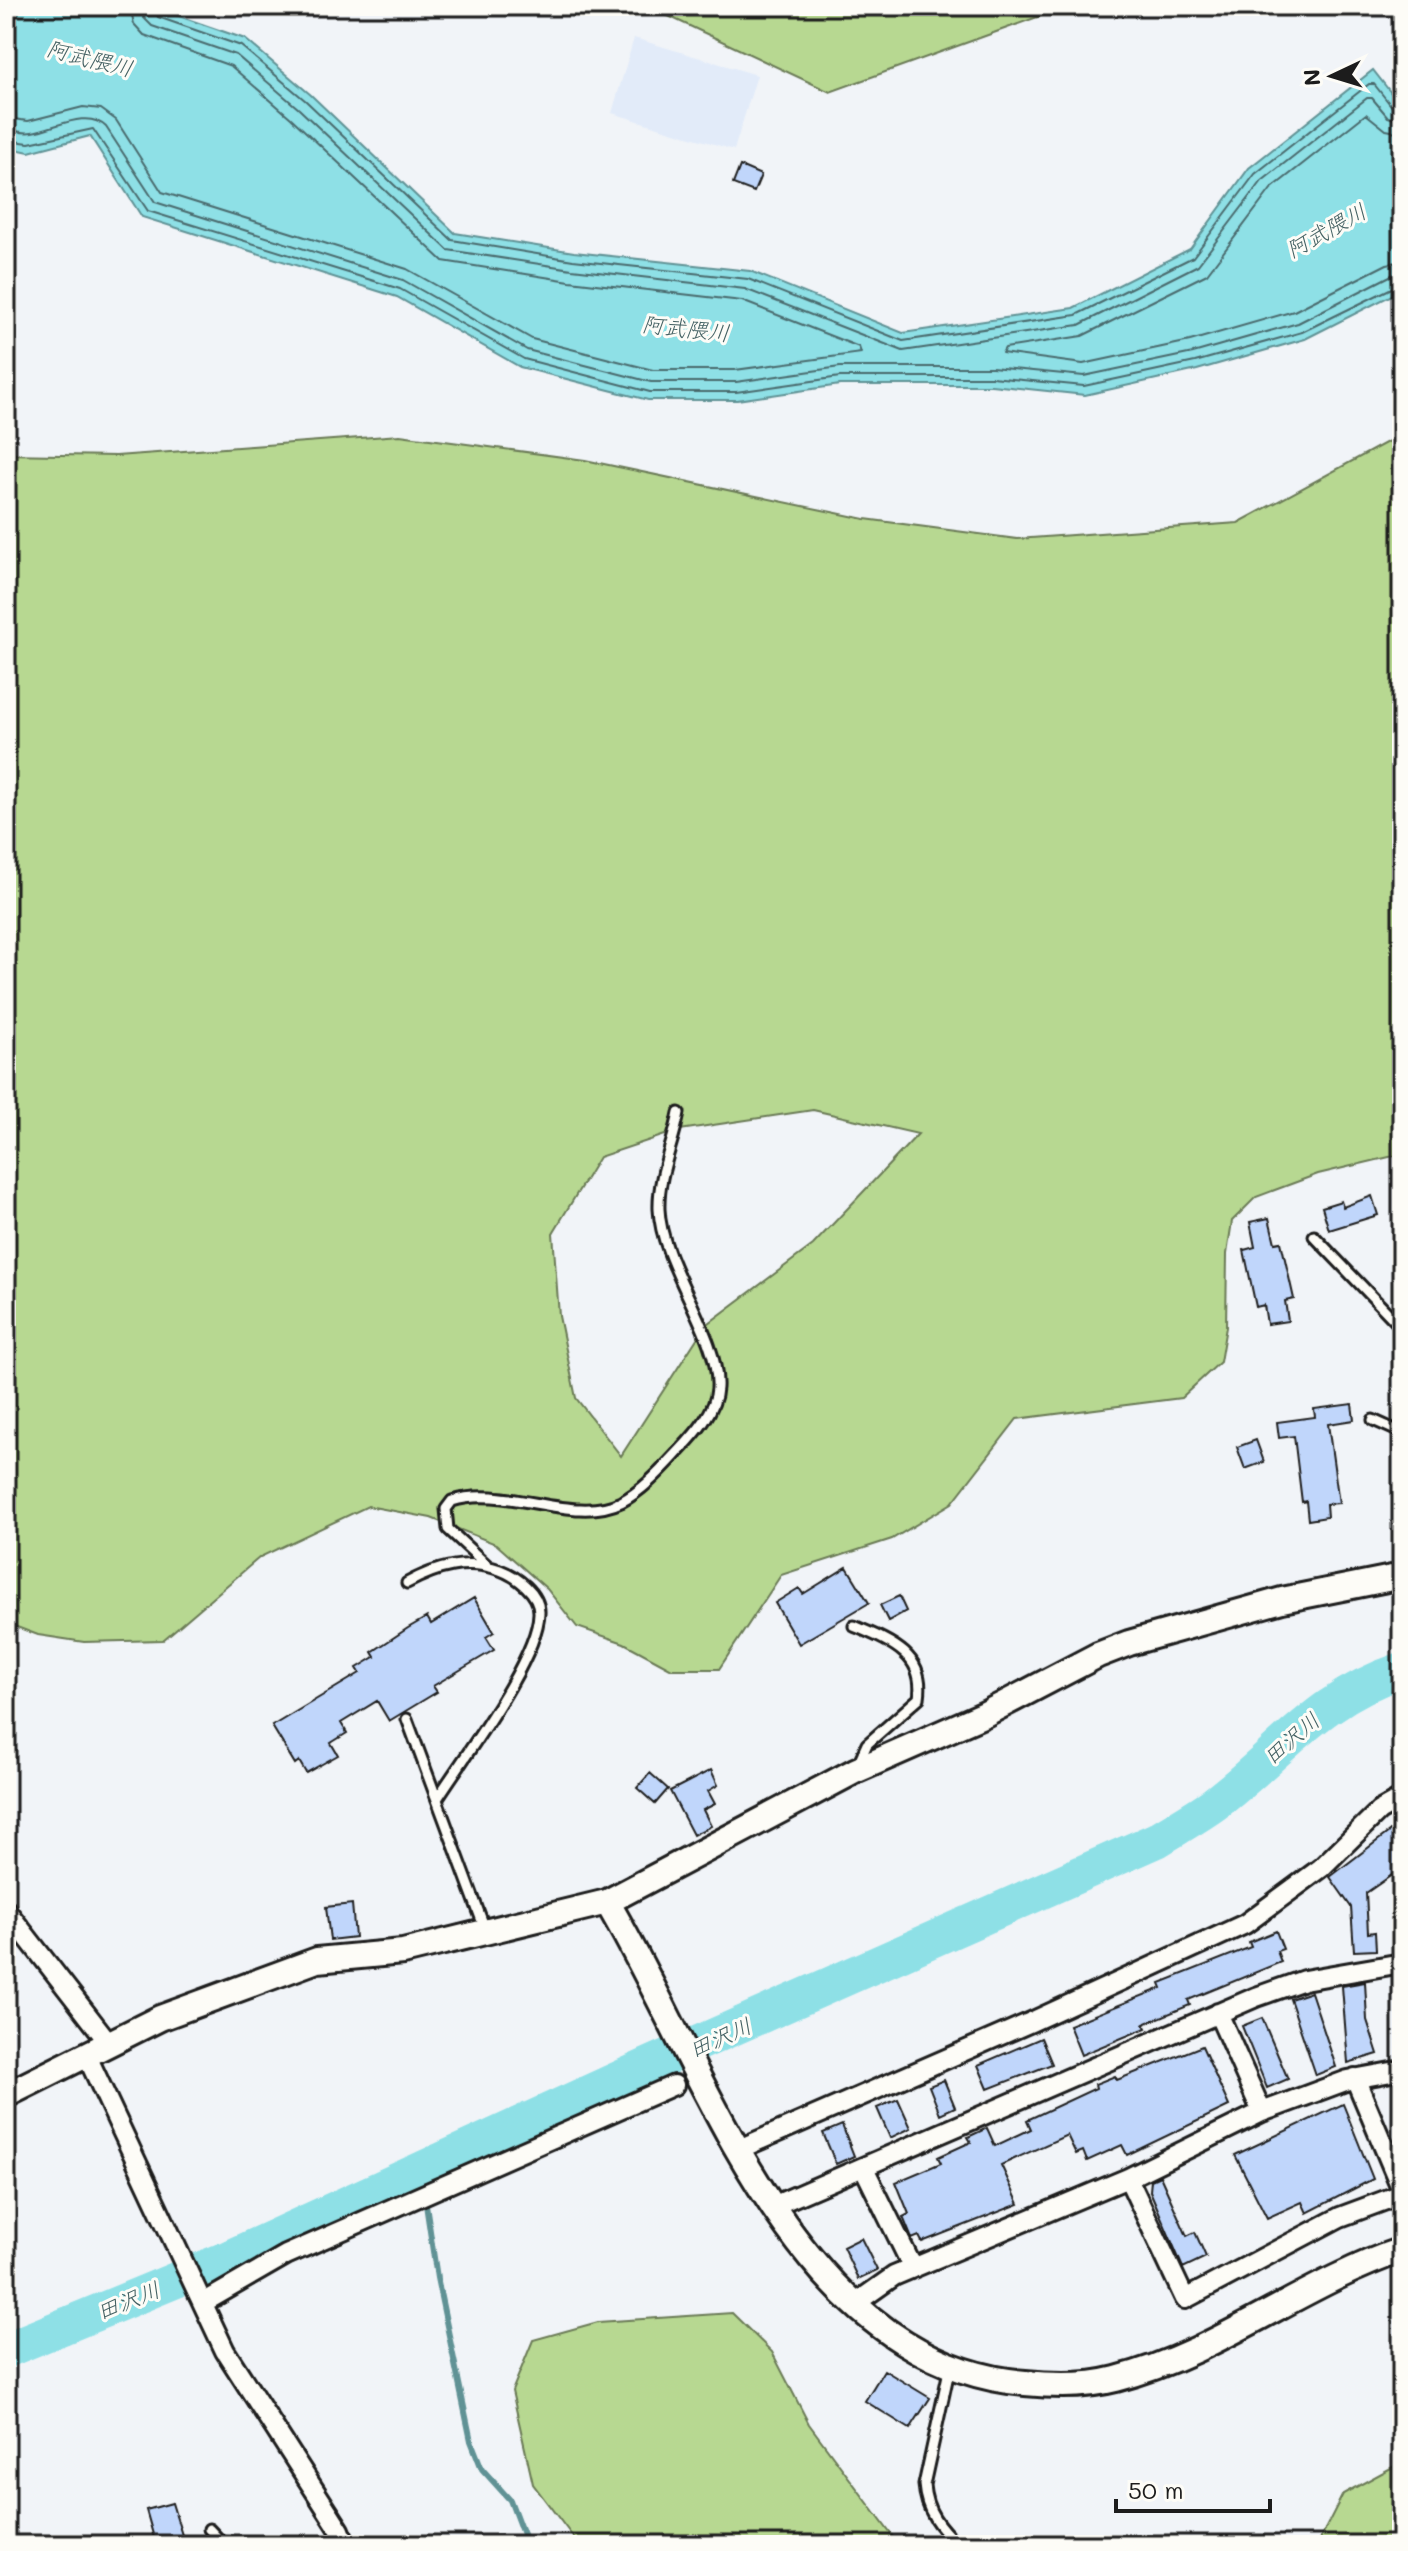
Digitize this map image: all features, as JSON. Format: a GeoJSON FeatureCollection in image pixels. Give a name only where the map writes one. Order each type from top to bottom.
{"type":"FeatureCollection","features":[{"type":"Feature","properties":{"kind":"street"},"geometry":{"type":"LineString","coordinates":[[6,2095],[160,2018],[317,1960],[403,1952],[607,1902],[855,1771],[1129,1643],[1282,1600],[1402,1576]]}},
{"type":"Feature","properties":{"kind":"street"},"geometry":{"type":"LineString","coordinates":[[739,2149],[1031,2022],[1245,1924],[1321,1868],[1379,1811],[1402,1798]]}},
{"type":"Feature","properties":{"kind":"street"},"geometry":{"type":"LineString","coordinates":[[607,1902],[739,2149],[773,2206],[806,2253],[853,2305],[924,2356],[1000,2381],[1074,2386],[1116,2379],[1197,2350],[1365,2262],[1402,2250]]}},
{"type":"Feature","properties":{"kind":"street"},"geometry":{"type":"LineString","coordinates":[[6,1910],[109,2043]]}},
{"type":"Feature","properties":{"kind":"street"},"geometry":{"type":"LineString","coordinates":[[773,2206],[1218,2013],[1304,1980],[1402,1963]]}},
{"type":"Feature","properties":{"kind":"street"},"geometry":{"type":"LineString","coordinates":[[1218,2013],[1262,2112]]}},
{"type":"Feature","properties":{"kind":"street"},"geometry":{"type":"LineString","coordinates":[[86,2054],[225,2351],[316,2490],[346,2545]]}},
{"type":"Feature","properties":{"kind":"street"},"geometry":{"type":"LineString","coordinates":[[853,2305],[879,2285],[913,2268],[1128,2178],[1262,2112],[1355,2078],[1402,2070]]}},
{"type":"Feature","properties":{"kind":"street"},"geometry":{"type":"LineString","coordinates":[[1128,2178],[1185,2299],[1340,2217],[1402,2192],[1355,2078]]}},
{"type":"Feature","properties":{"kind":"street"},"geometry":{"type":"LineString","coordinates":[[203,2303],[286,2255],[674,2085]]}},
{"type":"Feature","properties":{"kind":"street"},"geometry":{"type":"LineString","coordinates":[[864,2168],[913,2268]]}},
{"type":"Feature","properties":{"kind":"lane"},"geometry":{"type":"LineString","coordinates":[[437,1799],[506,1691],[535,1635],[540,1611],[536,1599],[517,1580],[489,1567],[448,1529],[446,1509],[452,1501],[475,1496],[598,1508],[621,1502],[657,1475],[709,1413],[717,1389],[715,1366],[667,1248],[659,1209],[664,1163],[679,1113]]}},
{"type":"Feature","properties":{"kind":"lane"},"geometry":{"type":"LineString","coordinates":[[1314,1236],[1402,1328]]}},
{"type":"Feature","properties":{"kind":"lane"},"geometry":{"type":"LineString","coordinates":[[1373,1420],[1402,1433]]}},
{"type":"Feature","properties":{"kind":"lane"},"geometry":{"type":"LineString","coordinates":[[407,1583],[433,1568],[489,1567]]}},
{"type":"Feature","properties":{"kind":"lane"},"geometry":{"type":"LineString","coordinates":[[854,1626],[898,1645],[918,1668],[922,1683],[919,1698],[867,1744],[855,1771]]}},
{"type":"Feature","properties":{"kind":"lane"},"geometry":{"type":"LineString","coordinates":[[407,1719],[487,1933]]}},
{"type":"Feature","properties":{"kind":"lane"},"geometry":{"type":"LineString","coordinates":[[950,2366],[924,2485],[926,2503],[940,2527],[958,2545]]}},
{"type":"Feature","properties":{"kind":"lane"},"geometry":{"type":"LineString","coordinates":[[209,2529],[224,2545]]}},
{"type":"Feature","properties":{"kind":"shaded area"},"geometry":{"type":"Polygon","coordinates":[[[634,38],[757,75],[734,150],[612,113],[634,38]]]}},
{"type":"Feature","properties":{"kind":"green space"},"geometry":{"type":"Polygon","coordinates":[[[647,6],[1068,6],[830,92],[647,6]]]}},
{"type":"Feature","properties":{"kind":"green space"},"geometry":{"type":"Polygon","coordinates":[[[1402,434],[1402,1154],[1318,1174],[1256,1197],[1232,1221],[1227,1254],[1226,1327],[1220,1362],[1181,1398],[1017,1419],[952,1503],[892,1539],[781,1575],[719,1669],[672,1669],[624,1643],[577,1627],[547,1589],[496,1544],[431,1518],[368,1506],[260,1557],[163,1640],[84,1642],[38,1635],[6,1623],[6,454],[116,456],[400,435],[585,460],[865,519],[1017,539],[1238,523],[1402,434]],[[813,1110],[680,1130],[599,1157],[553,1233],[559,1316],[576,1398],[621,1456],[705,1326],[813,1245],[918,1134],[813,1110]]]}},
{"type":"Feature","properties":{"kind":"green space"},"geometry":{"type":"Polygon","coordinates":[[[732,2313],[772,2352],[809,2424],[899,2545],[579,2545],[533,2484],[512,2391],[533,2340],[598,2322],[732,2313]]]}},
{"type":"Feature","properties":{"kind":"green space"},"geometry":{"type":"Polygon","coordinates":[[[1402,2462],[1402,2545],[1317,2545],[1343,2494],[1402,2462]]]}},
{"type":"Feature","properties":{"kind":"water","name":"阿武隈川"},"geometry":{"type":"Polygon","coordinates":[[[6,6],[150,6],[245,39],[311,95],[455,233],[574,252],[750,271],[903,333],[1073,308],[1190,249],[1249,168],[1373,70],[1402,107],[1402,290],[1305,339],[1197,370],[1085,395],[991,385],[840,385],[737,400],[648,400],[520,367],[397,297],[142,217],[90,136],[29,152],[6,147],[6,6]]]}},
{"type":"Feature","properties":{"kind":"building"},"geometry":{"type":"Polygon","coordinates":[[[740,166],[761,175],[754,192],[733,184],[740,166]]]}},
{"type":"Feature","properties":{"kind":"building"},"geometry":{"type":"Polygon","coordinates":[[[1372,1196],[1378,1215],[1329,1230],[1322,1207],[1341,1201],[1343,1207],[1372,1196]]]}},
{"type":"Feature","properties":{"kind":"building"},"geometry":{"type":"Polygon","coordinates":[[[1269,1218],[1275,1243],[1281,1242],[1294,1299],[1285,1301],[1288,1321],[1267,1324],[1264,1305],[1256,1307],[1244,1250],[1255,1247],[1250,1222],[1269,1218]]]}},
{"type":"Feature","properties":{"kind":"building"},"geometry":{"type":"Polygon","coordinates":[[[1352,1404],[1354,1420],[1328,1424],[1339,1503],[1326,1504],[1327,1517],[1308,1520],[1306,1501],[1302,1502],[1294,1436],[1279,1438],[1277,1422],[1315,1417],[1314,1409],[1352,1404]]]}},
{"type":"Feature","properties":{"kind":"building"},"geometry":{"type":"Polygon","coordinates":[[[1256,1440],[1264,1462],[1245,1469],[1237,1447],[1256,1440]]]}},
{"type":"Feature","properties":{"kind":"building"},"geometry":{"type":"Polygon","coordinates":[[[847,1567],[869,1603],[799,1644],[775,1603],[799,1588],[803,1594],[847,1567]]]}},
{"type":"Feature","properties":{"kind":"building"},"geometry":{"type":"Polygon","coordinates":[[[899,1596],[906,1611],[888,1621],[880,1605],[899,1596]]]}},
{"type":"Feature","properties":{"kind":"building"},"geometry":{"type":"Polygon","coordinates":[[[474,1598],[494,1632],[486,1637],[494,1650],[433,1686],[437,1692],[389,1721],[377,1701],[341,1723],[347,1733],[331,1743],[338,1755],[306,1773],[299,1761],[295,1764],[272,1726],[360,1673],[357,1668],[375,1657],[372,1652],[408,1628],[427,1617],[431,1624],[474,1598]]]}},
{"type":"Feature","properties":{"kind":"building"},"geometry":{"type":"Polygon","coordinates":[[[711,1770],[718,1785],[708,1791],[715,1804],[703,1810],[711,1826],[693,1835],[670,1791],[711,1770]]]}},
{"type":"Feature","properties":{"kind":"building"},"geometry":{"type":"Polygon","coordinates":[[[650,1773],[668,1789],[655,1804],[637,1788],[650,1773]]]}},
{"type":"Feature","properties":{"kind":"building"},"geometry":{"type":"Polygon","coordinates":[[[1402,1822],[1402,1868],[1366,1893],[1368,1933],[1375,1932],[1376,1950],[1354,1951],[1351,1907],[1330,1877],[1402,1822]]]}},
{"type":"Feature","properties":{"kind":"building"},"geometry":{"type":"Polygon","coordinates":[[[352,1904],[355,1937],[330,1940],[326,1907],[352,1904]]]}},
{"type":"Feature","properties":{"kind":"building"},"geometry":{"type":"Polygon","coordinates":[[[1276,1931],[1283,1949],[1277,1951],[1281,1962],[1188,2000],[1190,2005],[1144,2024],[1146,2028],[1081,2055],[1069,2025],[1162,1988],[1160,1983],[1251,1947],[1249,1942],[1276,1931]]]}},
{"type":"Feature","properties":{"kind":"building"},"geometry":{"type":"Polygon","coordinates":[[[1365,1982],[1367,2020],[1378,2054],[1348,2063],[1342,1986],[1365,1982]]]}},
{"type":"Feature","properties":{"kind":"building"},"geometry":{"type":"Polygon","coordinates":[[[1311,1992],[1336,2067],[1316,2075],[1290,1999],[1311,1992]]]}},
{"type":"Feature","properties":{"kind":"building"},"geometry":{"type":"Polygon","coordinates":[[[1262,2018],[1288,2079],[1267,2088],[1242,2026],[1262,2018]]]}},
{"type":"Feature","properties":{"kind":"building"},"geometry":{"type":"Polygon","coordinates":[[[1041,2038],[1052,2064],[988,2089],[978,2065],[1041,2038]]]}},
{"type":"Feature","properties":{"kind":"building"},"geometry":{"type":"Polygon","coordinates":[[[1202,2046],[1229,2106],[1127,2155],[1122,2145],[1087,2161],[1083,2151],[1076,2154],[1067,2135],[1001,2165],[1019,2204],[922,2242],[919,2236],[912,2239],[903,2217],[909,2214],[896,2182],[941,2163],[938,2157],[971,2142],[968,2137],[987,2128],[995,2146],[1031,2129],[1027,2120],[1096,2088],[1095,2084],[1115,2076],[1117,2080],[1202,2046]]]}},
{"type":"Feature","properties":{"kind":"building"},"geometry":{"type":"Polygon","coordinates":[[[944,2080],[955,2107],[940,2114],[929,2086],[944,2080]]]}},
{"type":"Feature","properties":{"kind":"building"},"geometry":{"type":"Polygon","coordinates":[[[898,2099],[911,2128],[890,2138],[877,2108],[898,2099]]]}},
{"type":"Feature","properties":{"kind":"building"},"geometry":{"type":"Polygon","coordinates":[[[1343,2104],[1373,2179],[1307,2213],[1302,2202],[1267,2218],[1235,2155],[1343,2104]]]}},
{"type":"Feature","properties":{"kind":"building"},"geometry":{"type":"Polygon","coordinates":[[[842,2125],[854,2156],[836,2164],[823,2133],[842,2125]]]}},
{"type":"Feature","properties":{"kind":"building"},"geometry":{"type":"Polygon","coordinates":[[[1160,2176],[1187,2236],[1195,2232],[1206,2257],[1183,2268],[1150,2191],[1151,2180],[1160,2176]]]}},
{"type":"Feature","properties":{"kind":"building"},"geometry":{"type":"Polygon","coordinates":[[[861,2238],[877,2270],[858,2279],[843,2247],[861,2238]]]}},
{"type":"Feature","properties":{"kind":"building"},"geometry":{"type":"Polygon","coordinates":[[[884,2370],[930,2398],[910,2429],[865,2401],[884,2370]]]}},
{"type":"Feature","properties":{"kind":"building"},"geometry":{"type":"Polygon","coordinates":[[[172,2503],[185,2545],[156,2545],[146,2510],[172,2503]]]}},
{"type":"Feature","properties":{"kind":"waterway","name":"田沢川"},"geometry":{"type":"LineString","coordinates":[[6,2350],[222,2261],[647,2066],[1157,1840],[1214,1804],[1322,1711],[1372,1682],[1402,1670]]}},
{"type":"Feature","properties":{"kind":"waterway"},"geometry":{"type":"LineString","coordinates":[[421,2171],[437,2278],[471,2441],[482,2469],[510,2500],[527,2545]]}}]}
